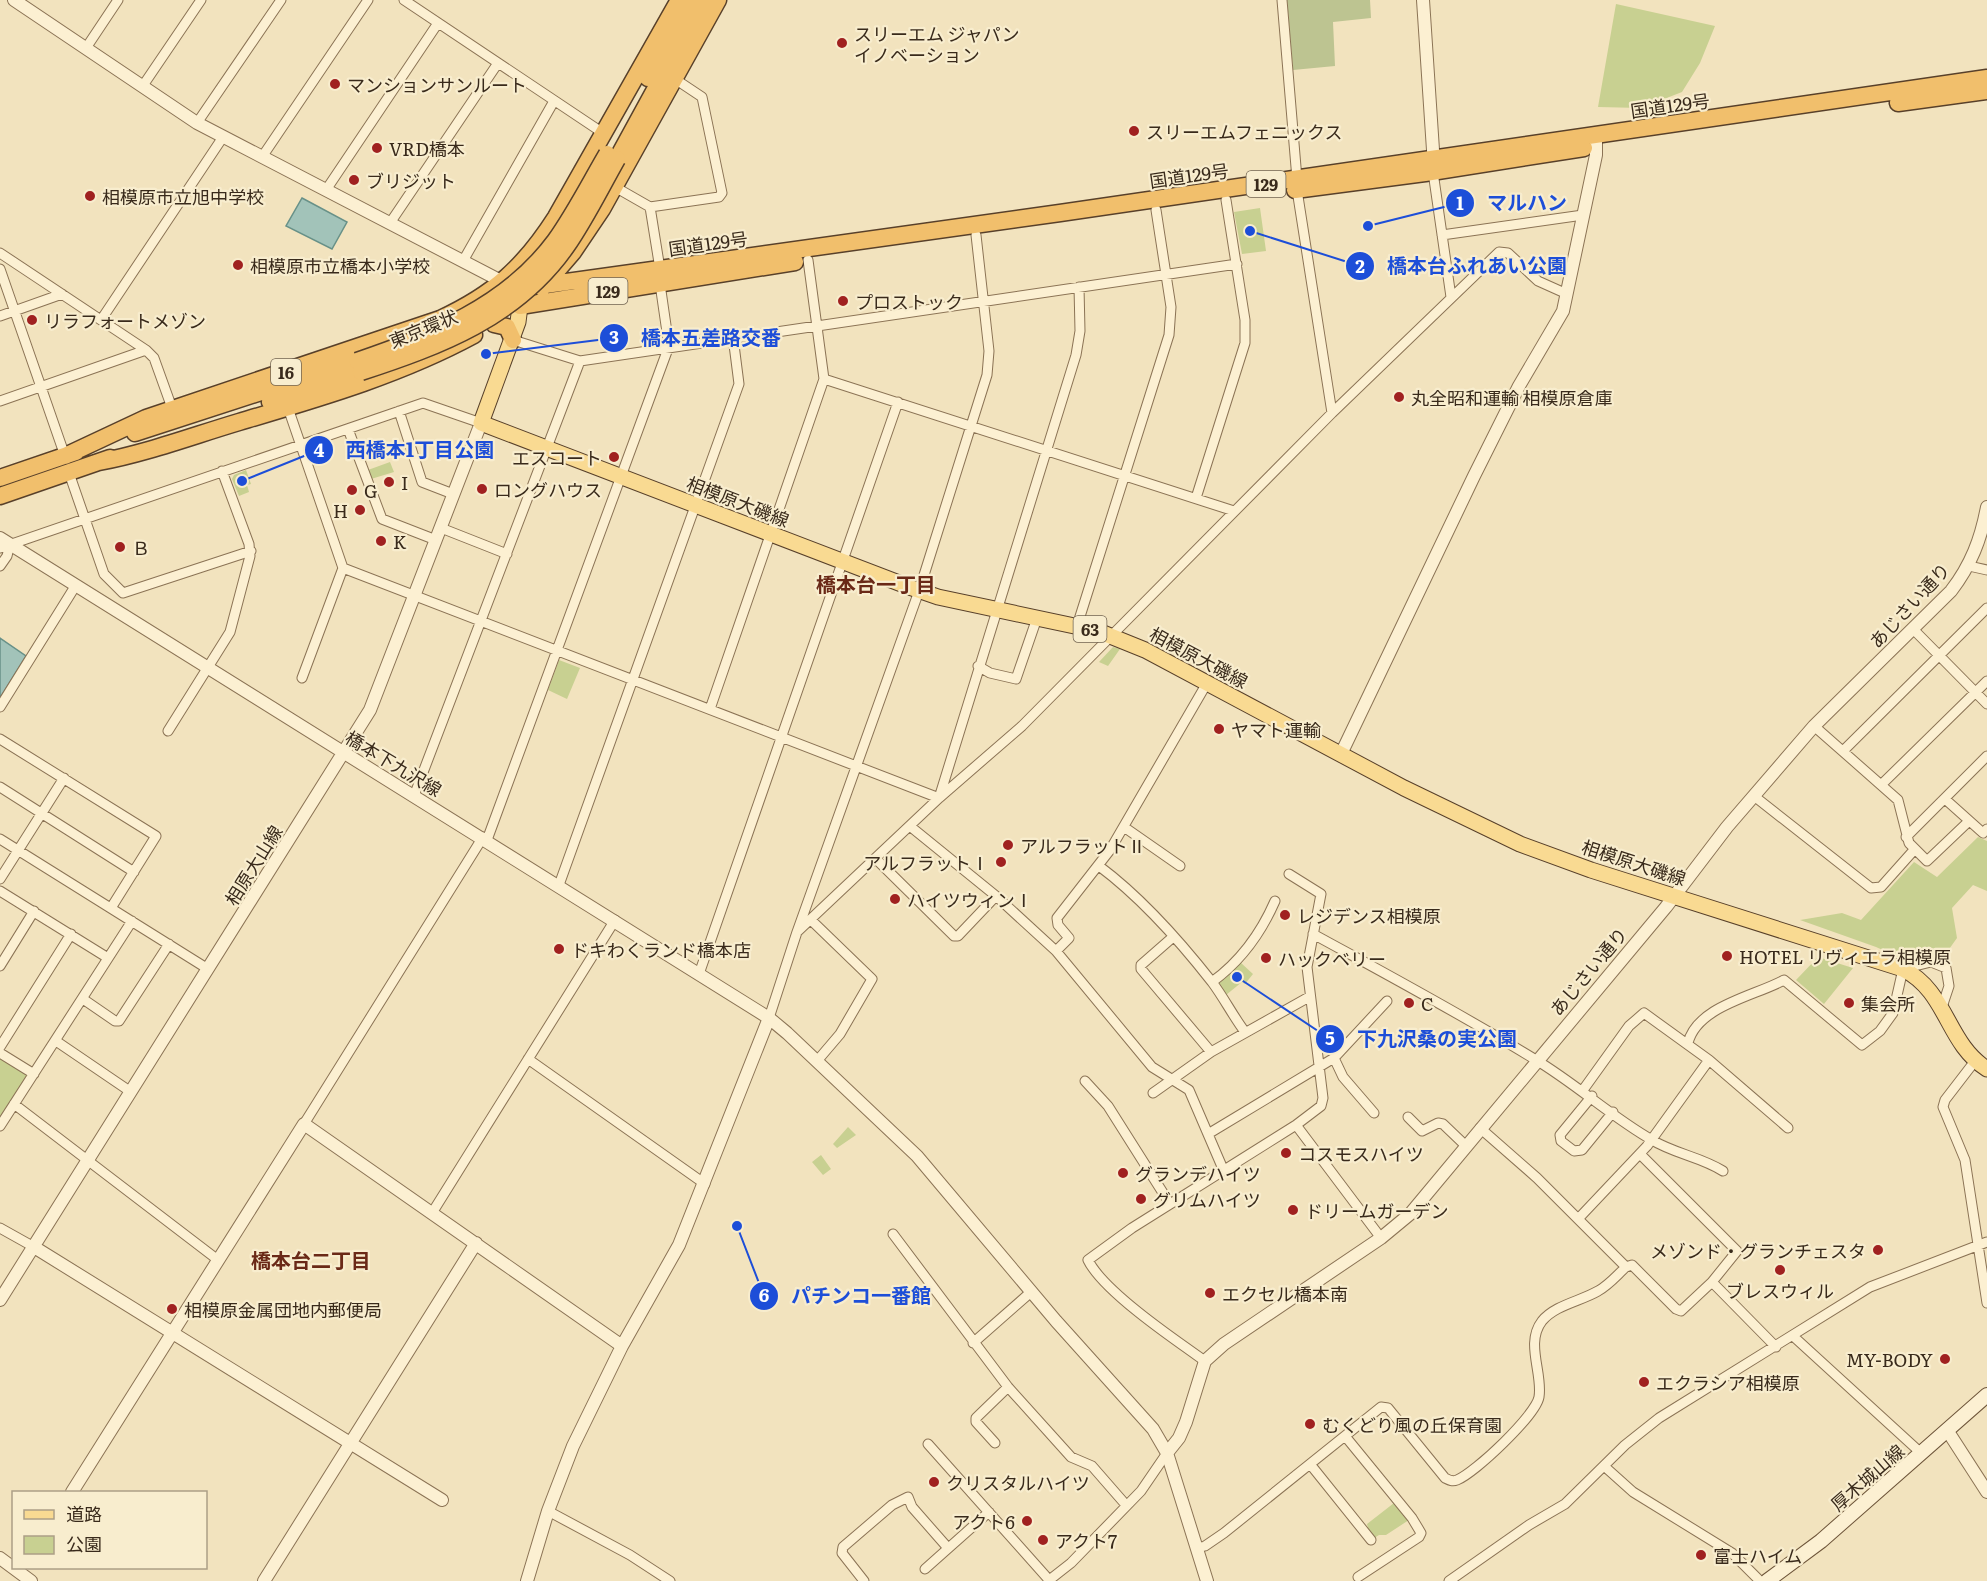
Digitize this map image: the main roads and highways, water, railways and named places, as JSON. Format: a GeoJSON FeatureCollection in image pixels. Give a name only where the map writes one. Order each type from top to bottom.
{"type":"FeatureCollection","features":[{"type":"Feature","properties":{"kind":"highway","name":"16"},"geometry":{"type":"LineString","coordinates":[[65,456],[128,424],[399,334],[467,306],[503,282],[544,235],[679,0]]}},
{"type":"Feature","properties":{"kind":"highway","name":"東京環状"},"geometry":{"type":"LineString","coordinates":[[0,478],[359,366],[435,346],[472,330],[523,295],[566,248],[691,0]]}},
{"type":"Feature","properties":{"kind":"highway","name":"東京環状"},"geometry":{"type":"LineString","coordinates":[[612,156],[704,0]]}},
{"type":"Feature","properties":{"kind":"highway"},"geometry":{"type":"LineString","coordinates":[[99,462],[140,454],[288,408],[413,365],[494,324],[533,296],[581,240],[615,187],[718,0]]}},
{"type":"Feature","properties":{"kind":"highway","name":"国道129号"},"geometry":{"type":"LineString","coordinates":[[503,282],[533,296],[556,299],[660,277],[1596,141],[1987,78]]}},
{"type":"Feature","properties":{"kind":"highway","name":"国道129号"},"geometry":{"type":"LineString","coordinates":[[1596,141],[1987,91]]}},
{"type":"Feature","properties":{"kind":"highway","name":"国道129号"},"geometry":{"type":"LineString","coordinates":[[533,296],[602,278],[660,277],[808,260],[1226,200],[1297,184]]}},
{"type":"Feature","properties":{"kind":"highway"},"geometry":{"type":"LineString","coordinates":[[581,240],[579,259],[589,272],[602,278]]}},
{"type":"Feature","properties":{"kind":"highway"},"geometry":{"type":"LineString","coordinates":[[494,324],[507,327],[513,340]]}},
{"type":"Feature","properties":{"kind":"highway","name":"東京環状"},"geometry":{"type":"LineString","coordinates":[[0,496],[359,366]]}},
{"type":"Feature","properties":{"kind":"main road"},"geometry":{"type":"LineString","coordinates":[[503,282],[513,292],[533,296],[513,340]]}},
{"type":"Feature","properties":{"kind":"main road","name":"相模原大磯線"},"geometry":{"type":"LineString","coordinates":[[513,340],[481,423],[919,591],[1077,626],[1111,636],[1207,683],[1463,819],[1520,844],[1903,969],[1922,981],[1942,1007],[1960,1042],[1981,1065]]}},
{"type":"Feature","properties":{"kind":"main road","name":"厚木城山線"},"geometry":{"type":"LineString","coordinates":[[1767,1581],[1821,1540],[1987,1395]]}},
{"type":"Feature","properties":{"kind":"water"},"geometry":{"type":"Polygon","coordinates":[[[302,198],[347,222],[332,249],[286,226],[302,198]]]}},
{"type":"Feature","properties":{"kind":"water"},"geometry":{"type":"Polygon","coordinates":[[[0,638],[26,656],[0,698],[0,638]]]}},
{"type":"Feature","properties":{"kind":"place","name":"スリーエム ジャパン イノベーション"},"geometry":{"type":"Point","coordinates":[842,43]}},
{"type":"Feature","properties":{"kind":"place","name":"マンションサンルート"},"geometry":{"type":"Point","coordinates":[335,84]}},
{"type":"Feature","properties":{"kind":"place","name":"スリーエムフェニックス"},"geometry":{"type":"Point","coordinates":[1134,131]}},
{"type":"Feature","properties":{"kind":"place","name":"VRD橋本"},"geometry":{"type":"Point","coordinates":[377,148]}},
{"type":"Feature","properties":{"kind":"place","name":"ブリジット"},"geometry":{"type":"Point","coordinates":[354,180]}},
{"type":"Feature","properties":{"kind":"place","name":"相模原市立旭中学校"},"geometry":{"type":"Point","coordinates":[90,196]}},
{"type":"Feature","properties":{"kind":"place","name":"マルハン"},"geometry":{"type":"Point","coordinates":[1368,226]}},
{"type":"Feature","properties":{"kind":"place","name":"橋本台ふれあい公園"},"geometry":{"type":"Point","coordinates":[1250,231]}},
{"type":"Feature","properties":{"kind":"place","name":"相模原市立橋本小学校"},"geometry":{"type":"Point","coordinates":[238,265]}},
{"type":"Feature","properties":{"kind":"place","name":"プロストック"},"geometry":{"type":"Point","coordinates":[843,301]}},
{"type":"Feature","properties":{"kind":"place","name":"リラフォートメゾン"},"geometry":{"type":"Point","coordinates":[32,320]}},
{"type":"Feature","properties":{"kind":"place","name":"橋本五差路交番"},"geometry":{"type":"Point","coordinates":[486,354]}},
{"type":"Feature","properties":{"kind":"place","name":"丸全昭和運輸 相模原倉庫"},"geometry":{"type":"Point","coordinates":[1399,397]}},
{"type":"Feature","properties":{"kind":"place","name":"エスコート"},"geometry":{"type":"Point","coordinates":[614,457]}},
{"type":"Feature","properties":{"kind":"place","name":"西橋本1丁目公園"},"geometry":{"type":"Point","coordinates":[242,481]}},
{"type":"Feature","properties":{"kind":"place","name":"I"},"geometry":{"type":"Point","coordinates":[389,482]}},
{"type":"Feature","properties":{"kind":"place","name":"ロングハウス"},"geometry":{"type":"Point","coordinates":[482,489]}},
{"type":"Feature","properties":{"kind":"place","name":"G"},"geometry":{"type":"Point","coordinates":[352,490]}},
{"type":"Feature","properties":{"kind":"place","name":"H"},"geometry":{"type":"Point","coordinates":[360,510]}},
{"type":"Feature","properties":{"kind":"place","name":"K"},"geometry":{"type":"Point","coordinates":[381,541]}},
{"type":"Feature","properties":{"kind":"place","name":"Ｂ"},"geometry":{"type":"Point","coordinates":[120,547]}},
{"type":"Feature","properties":{"kind":"place","name":"ヤマト運輸"},"geometry":{"type":"Point","coordinates":[1219,729]}},
{"type":"Feature","properties":{"kind":"place","name":"アルフラットⅡ"},"geometry":{"type":"Point","coordinates":[1008,845]}},
{"type":"Feature","properties":{"kind":"place","name":"アルフラットⅠ"},"geometry":{"type":"Point","coordinates":[1001,862]}},
{"type":"Feature","properties":{"kind":"place","name":"ハイツウィンⅠ"},"geometry":{"type":"Point","coordinates":[895,899]}},
{"type":"Feature","properties":{"kind":"place","name":"レジデンス相模原"},"geometry":{"type":"Point","coordinates":[1285,915]}},
{"type":"Feature","properties":{"kind":"place","name":"ドキわくランド橋本店"},"geometry":{"type":"Point","coordinates":[559,949]}},
{"type":"Feature","properties":{"kind":"place","name":"HOTEL リヴィエラ相模原"},"geometry":{"type":"Point","coordinates":[1727,956]}},
{"type":"Feature","properties":{"kind":"place","name":"ハックベリー"},"geometry":{"type":"Point","coordinates":[1266,958]}},
{"type":"Feature","properties":{"kind":"place","name":"下九沢桑の実公園"},"geometry":{"type":"Point","coordinates":[1237,977]}},
{"type":"Feature","properties":{"kind":"place","name":"C"},"geometry":{"type":"Point","coordinates":[1409,1003]}},
{"type":"Feature","properties":{"kind":"place","name":"集会所"},"geometry":{"type":"Point","coordinates":[1849,1003]}},
{"type":"Feature","properties":{"kind":"place","name":"コスモスハイツ"},"geometry":{"type":"Point","coordinates":[1286,1153]}},
{"type":"Feature","properties":{"kind":"place","name":"グランデハイツ"},"geometry":{"type":"Point","coordinates":[1123,1173]}},
{"type":"Feature","properties":{"kind":"place","name":"グリムハイツ"},"geometry":{"type":"Point","coordinates":[1141,1199]}},
{"type":"Feature","properties":{"kind":"place","name":"ドリームガーデン"},"geometry":{"type":"Point","coordinates":[1293,1210]}},
{"type":"Feature","properties":{"kind":"place","name":"パチンコ一番館"},"geometry":{"type":"Point","coordinates":[737,1226]}},
{"type":"Feature","properties":{"kind":"place","name":"メゾンド・グランチェスタ"},"geometry":{"type":"Point","coordinates":[1878,1250]}},
{"type":"Feature","properties":{"kind":"place","name":"ブレスウィル"},"geometry":{"type":"Point","coordinates":[1780,1270]}},
{"type":"Feature","properties":{"kind":"place","name":"エクセル橋本南"},"geometry":{"type":"Point","coordinates":[1210,1293]}},
{"type":"Feature","properties":{"kind":"place","name":"相模原金属団地内郵便局"},"geometry":{"type":"Point","coordinates":[172,1309]}},
{"type":"Feature","properties":{"kind":"place","name":"MY-BODY"},"geometry":{"type":"Point","coordinates":[1945,1359]}},
{"type":"Feature","properties":{"kind":"place","name":"エクラシア相模原"},"geometry":{"type":"Point","coordinates":[1644,1382]}},
{"type":"Feature","properties":{"kind":"place","name":"むくどり風の丘保育園"},"geometry":{"type":"Point","coordinates":[1310,1424]}},
{"type":"Feature","properties":{"kind":"place","name":"クリスタルハイツ"},"geometry":{"type":"Point","coordinates":[934,1482]}},
{"type":"Feature","properties":{"kind":"place","name":"アクト6"},"geometry":{"type":"Point","coordinates":[1027,1521]}},
{"type":"Feature","properties":{"kind":"place","name":"アクト7"},"geometry":{"type":"Point","coordinates":[1043,1540]}},
{"type":"Feature","properties":{"kind":"place","name":"富士ハイム"},"geometry":{"type":"Point","coordinates":[1701,1555]}},
{"type":"Feature","properties":{"kind":"district","name":"橋本台一丁目"},"geometry":{"type":"Point","coordinates":[876,583]}},
{"type":"Feature","properties":{"kind":"district","name":"橋本台二丁目"},"geometry":{"type":"Point","coordinates":[311,1259]}}]}
